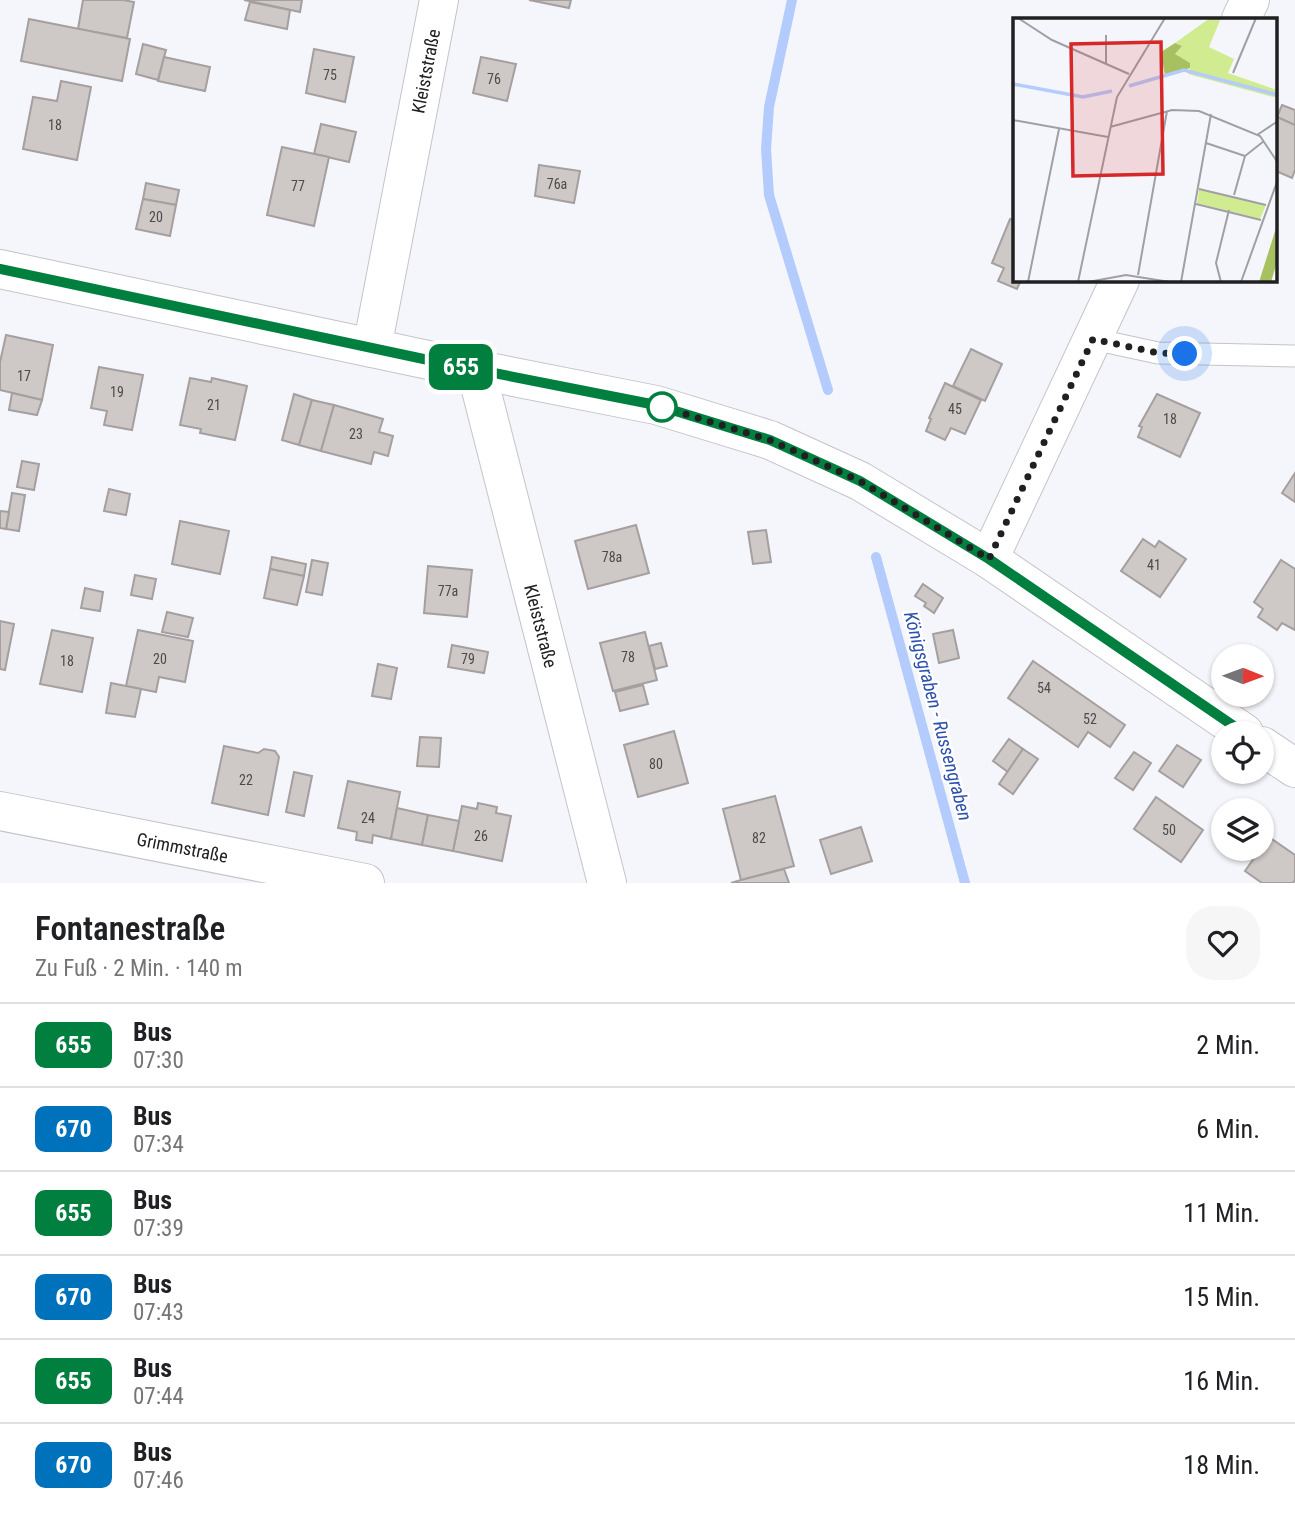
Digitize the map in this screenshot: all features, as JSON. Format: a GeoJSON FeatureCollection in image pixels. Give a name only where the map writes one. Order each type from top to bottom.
{"type":"FeatureCollection","features":[{"type":"Feature","properties":{"kind":"street","name":"Kleiststraße"},"geometry":{"type":"LineString","coordinates":[[372,348],[439,0]]}},
{"type":"Feature","properties":{"kind":"street"},"geometry":{"type":"LineString","coordinates":[[1241,18],[1250,0]]}},
{"type":"Feature","properties":{"kind":"street"},"geometry":{"type":"LineString","coordinates":[[0,269],[476,370],[656,405],[770,440],[860,481],[989,559],[1226,721]]}},
{"type":"Feature","properties":{"kind":"street"},"geometry":{"type":"LineString","coordinates":[[989,559],[1119,282]]}},
{"type":"Feature","properties":{"kind":"street","name":"Kleiststraße"},"geometry":{"type":"LineString","coordinates":[[476,370],[607,883]]}},
{"type":"Feature","properties":{"kind":"street"},"geometry":{"type":"LineString","coordinates":[[1274,754],[1295,768]]}},
{"type":"Feature","properties":{"kind":"street","name":"Grimmstraße"},"geometry":{"type":"LineString","coordinates":[[0,811],[365,883]]}},
{"type":"Feature","properties":{"kind":"lane"},"geometry":{"type":"LineString","coordinates":[[1093,339],[1158,353],[1295,356]]}},
{"type":"Feature","properties":{"kind":"building"},"geometry":{"type":"Polygon","coordinates":[[[83,0],[134,2],[127,38],[78,29],[83,0]]]}},
{"type":"Feature","properties":{"kind":"building"},"geometry":{"type":"Polygon","coordinates":[[[244,0],[302,0],[300,12],[244,0]]]}},
{"type":"Feature","properties":{"kind":"building"},"geometry":{"type":"Polygon","coordinates":[[[529,0],[571,0],[569,8],[529,0]]]}},
{"type":"Feature","properties":{"kind":"building"},"geometry":{"type":"Polygon","coordinates":[[[250,2],[290,10],[287,29],[245,20],[250,2]]]}},
{"type":"Feature","properties":{"kind":"building"},"geometry":{"type":"Polygon","coordinates":[[[29,19],[130,39],[122,81],[21,61],[29,19]]]}},
{"type":"Feature","properties":{"kind":"building"},"geometry":{"type":"Polygon","coordinates":[[[143,44],[166,50],[158,80],[136,74],[143,44]]]}},
{"type":"Feature","properties":{"kind":"building"},"geometry":{"type":"Polygon","coordinates":[[[314,49],[354,57],[345,102],[306,93],[314,49]]]}},
{"type":"Feature","properties":{"kind":"building"},"geometry":{"type":"Polygon","coordinates":[[[164,57],[210,67],[205,91],[158,81],[164,57]]]}},
{"type":"Feature","properties":{"kind":"building"},"geometry":{"type":"Polygon","coordinates":[[[481,57],[516,64],[507,101],[473,93],[481,57]]]}},
{"type":"Feature","properties":{"kind":"building"},"geometry":{"type":"Polygon","coordinates":[[[61,81],[91,87],[77,160],[23,149],[33,97],[57,101],[61,81]]]}},
{"type":"Feature","properties":{"kind":"building"},"geometry":{"type":"Polygon","coordinates":[[[1282,105],[1295,110],[1295,125],[1278,117],[1282,105]]]}},
{"type":"Feature","properties":{"kind":"building"},"geometry":{"type":"Polygon","coordinates":[[[1278,117],[1295,125],[1295,170],[1292,178],[1278,172],[1278,117]]]}},
{"type":"Feature","properties":{"kind":"building"},"geometry":{"type":"Polygon","coordinates":[[[321,124],[356,132],[349,162],[314,154],[321,124]]]}},
{"type":"Feature","properties":{"kind":"building"},"geometry":{"type":"Polygon","coordinates":[[[282,147],[329,157],[314,226],[267,215],[282,147]]]}},
{"type":"Feature","properties":{"kind":"building"},"geometry":{"type":"Polygon","coordinates":[[[539,165],[580,171],[574,203],[535,196],[539,165]]]}},
{"type":"Feature","properties":{"kind":"building"},"geometry":{"type":"Polygon","coordinates":[[[146,183],[179,190],[176,205],[143,199],[146,183]]]}},
{"type":"Feature","properties":{"kind":"building"},"geometry":{"type":"Polygon","coordinates":[[[143,199],[176,205],[170,236],[136,229],[143,199]]]}},
{"type":"Feature","properties":{"kind":"building"},"geometry":{"type":"Polygon","coordinates":[[[1010,219],[1013,220],[1013,282],[1020,282],[1017,289],[998,281],[1004,268],[992,263],[1010,219]]]}},
{"type":"Feature","properties":{"kind":"building"},"geometry":{"type":"Polygon","coordinates":[[[6,335],[53,345],[42,400],[0,390],[0,362],[6,335]]]}},
{"type":"Feature","properties":{"kind":"building"},"geometry":{"type":"Polygon","coordinates":[[[971,349],[1002,364],[985,401],[953,386],[971,349]]]}},
{"type":"Feature","properties":{"kind":"building"},"geometry":{"type":"Polygon","coordinates":[[[99,367],[143,375],[132,430],[104,425],[107,411],[91,408],[99,367]]]}},
{"type":"Feature","properties":{"kind":"building"},"geometry":{"type":"Polygon","coordinates":[[[190,378],[211,382],[212,378],[247,386],[235,440],[200,433],[201,429],[180,425],[190,378]]]}},
{"type":"Feature","properties":{"kind":"building"},"geometry":{"type":"Polygon","coordinates":[[[945,383],[981,400],[965,434],[951,428],[945,440],[926,431],[945,383]]]}},
{"type":"Feature","properties":{"kind":"building"},"geometry":{"type":"Polygon","coordinates":[[[12,393],[42,400],[37,415],[9,410],[12,393]]]}},
{"type":"Feature","properties":{"kind":"building"},"geometry":{"type":"Polygon","coordinates":[[[294,394],[312,400],[299,445],[282,440],[294,394]]]}},
{"type":"Feature","properties":{"kind":"building"},"geometry":{"type":"Polygon","coordinates":[[[1157,394],[1200,413],[1180,457],[1138,437],[1142,427],[1139,426],[1157,394]]]}},
{"type":"Feature","properties":{"kind":"building"},"geometry":{"type":"Polygon","coordinates":[[[312,400],[334,405],[321,451],[299,445],[312,400]]]}},
{"type":"Feature","properties":{"kind":"building"},"geometry":{"type":"Polygon","coordinates":[[[334,405],[383,419],[379,432],[393,436],[388,456],[374,452],[371,464],[321,451],[334,405]]]}},
{"type":"Feature","properties":{"kind":"building"},"geometry":{"type":"Polygon","coordinates":[[[22,461],[39,464],[34,490],[17,487],[22,461]]]}},
{"type":"Feature","properties":{"kind":"building"},"geometry":{"type":"Polygon","coordinates":[[[1295,473],[1295,502],[1282,493],[1295,473]]]}},
{"type":"Feature","properties":{"kind":"building"},"geometry":{"type":"Polygon","coordinates":[[[109,489],[130,494],[126,515],[104,511],[109,489]]]}},
{"type":"Feature","properties":{"kind":"building"},"geometry":{"type":"Polygon","coordinates":[[[12,493],[25,495],[19,531],[6,529],[12,493]]]}},
{"type":"Feature","properties":{"kind":"building"},"geometry":{"type":"Polygon","coordinates":[[[0,511],[9,512],[6,529],[0,528],[0,511]]]}},
{"type":"Feature","properties":{"kind":"building"},"geometry":{"type":"Polygon","coordinates":[[[180,521],[229,531],[220,574],[172,564],[180,521]]]}},
{"type":"Feature","properties":{"kind":"building"},"geometry":{"type":"Polygon","coordinates":[[[636,525],[649,573],[588,589],[575,541],[636,525]]]}},
{"type":"Feature","properties":{"kind":"building"},"geometry":{"type":"Polygon","coordinates":[[[766,530],[771,562],[753,564],[748,532],[766,530]]]}},
{"type":"Feature","properties":{"kind":"building"},"geometry":{"type":"Polygon","coordinates":[[[1143,539],[1155,547],[1159,541],[1186,559],[1160,597],[1121,571],[1143,539]]]}},
{"type":"Feature","properties":{"kind":"building"},"geometry":{"type":"Polygon","coordinates":[[[272,557],[306,564],[304,576],[270,569],[272,557]]]}},
{"type":"Feature","properties":{"kind":"building"},"geometry":{"type":"Polygon","coordinates":[[[312,560],[328,563],[322,595],[306,592],[312,560]]]}},
{"type":"Feature","properties":{"kind":"building"},"geometry":{"type":"Polygon","coordinates":[[[1281,560],[1295,569],[1295,630],[1282,623],[1277,630],[1258,617],[1263,609],[1254,602],[1281,560]]]}},
{"type":"Feature","properties":{"kind":"building"},"geometry":{"type":"Polygon","coordinates":[[[428,566],[472,570],[467,617],[424,613],[428,566]]]}},
{"type":"Feature","properties":{"kind":"building"},"geometry":{"type":"Polygon","coordinates":[[[270,569],[304,576],[297,605],[264,598],[270,569]]]}},
{"type":"Feature","properties":{"kind":"building"},"geometry":{"type":"Polygon","coordinates":[[[135,575],[156,579],[152,599],[131,595],[135,575]]]}},
{"type":"Feature","properties":{"kind":"building"},"geometry":{"type":"Polygon","coordinates":[[[923,584],[943,598],[934,613],[924,606],[926,603],[915,596],[923,584]]]}},
{"type":"Feature","properties":{"kind":"building"},"geometry":{"type":"Polygon","coordinates":[[[85,588],[103,592],[100,611],[81,608],[85,588]]]}},
{"type":"Feature","properties":{"kind":"building"},"geometry":{"type":"Polygon","coordinates":[[[167,612],[193,618],[188,637],[162,632],[167,612]]]}},
{"type":"Feature","properties":{"kind":"building"},"geometry":{"type":"Polygon","coordinates":[[[0,621],[14,624],[5,670],[0,669],[0,621]]]}},
{"type":"Feature","properties":{"kind":"building"},"geometry":{"type":"Polygon","coordinates":[[[52,630],[93,638],[82,692],[40,684],[52,630]]]}},
{"type":"Feature","properties":{"kind":"building"},"geometry":{"type":"Polygon","coordinates":[[[138,630],[193,641],[185,682],[159,677],[156,692],[126,686],[138,630]]]}},
{"type":"Feature","properties":{"kind":"building"},"geometry":{"type":"Polygon","coordinates":[[[953,630],[959,658],[939,663],[933,634],[953,630]]]}},
{"type":"Feature","properties":{"kind":"building"},"geometry":{"type":"Polygon","coordinates":[[[645,632],[657,680],[613,691],[600,643],[645,632]]]}},
{"type":"Feature","properties":{"kind":"building"},"geometry":{"type":"Polygon","coordinates":[[[661,643],[667,666],[655,669],[649,646],[661,643]]]}},
{"type":"Feature","properties":{"kind":"building"},"geometry":{"type":"Polygon","coordinates":[[[452,645],[488,652],[484,673],[448,667],[452,645]]]}},
{"type":"Feature","properties":{"kind":"building"},"geometry":{"type":"Polygon","coordinates":[[[1033,661],[1125,725],[1110,747],[1088,732],[1078,747],[1008,698],[1033,661]]]}},
{"type":"Feature","properties":{"kind":"building"},"geometry":{"type":"Polygon","coordinates":[[[378,664],[397,668],[391,699],[372,696],[378,664]]]}},
{"type":"Feature","properties":{"kind":"building"},"geometry":{"type":"Polygon","coordinates":[[[111,683],[141,689],[135,717],[106,713],[111,683]]]}},
{"type":"Feature","properties":{"kind":"building"},"geometry":{"type":"Polygon","coordinates":[[[643,685],[648,704],[620,711],[615,692],[643,685]]]}},
{"type":"Feature","properties":{"kind":"building"},"geometry":{"type":"Polygon","coordinates":[[[674,731],[688,783],[638,797],[624,745],[674,731]]]}},
{"type":"Feature","properties":{"kind":"building"},"geometry":{"type":"Polygon","coordinates":[[[420,737],[441,738],[439,767],[417,766],[420,737]]]}},
{"type":"Feature","properties":{"kind":"building"},"geometry":{"type":"Polygon","coordinates":[[[1009,739],[1023,749],[1008,772],[993,761],[1009,739]]]}},
{"type":"Feature","properties":{"kind":"building"},"geometry":{"type":"Polygon","coordinates":[[[1177,745],[1201,760],[1183,787],[1159,771],[1177,745]]]}},
{"type":"Feature","properties":{"kind":"building"},"geometry":{"type":"Polygon","coordinates":[[[224,746],[258,753],[264,749],[275,751],[279,757],[268,815],[212,803],[224,746]]]}},
{"type":"Feature","properties":{"kind":"building"},"geometry":{"type":"Polygon","coordinates":[[[1023,749],[1038,759],[1013,794],[999,784],[1023,749]]]}},
{"type":"Feature","properties":{"kind":"building"},"geometry":{"type":"Polygon","coordinates":[[[1134,752],[1151,763],[1133,790],[1115,778],[1134,752]]]}},
{"type":"Feature","properties":{"kind":"building"},"geometry":{"type":"Polygon","coordinates":[[[294,772],[312,776],[304,816],[286,812],[294,772]]]}},
{"type":"Feature","properties":{"kind":"building"},"geometry":{"type":"Polygon","coordinates":[[[348,781],[400,792],[391,839],[373,835],[372,843],[356,840],[357,832],[338,828],[348,781]]]}},
{"type":"Feature","properties":{"kind":"building"},"geometry":{"type":"Polygon","coordinates":[[[775,796],[794,866],[741,880],[723,809],[775,796]]]}},
{"type":"Feature","properties":{"kind":"building"},"geometry":{"type":"Polygon","coordinates":[[[1156,797],[1203,830],[1181,862],[1134,829],[1156,797]]]}},
{"type":"Feature","properties":{"kind":"building"},"geometry":{"type":"Polygon","coordinates":[[[478,803],[497,807],[496,813],[511,816],[502,861],[453,851],[462,806],[477,809],[478,803]]]}},
{"type":"Feature","properties":{"kind":"building"},"geometry":{"type":"Polygon","coordinates":[[[397,808],[428,815],[422,845],[391,839],[397,808]]]}},
{"type":"Feature","properties":{"kind":"building"},"geometry":{"type":"Polygon","coordinates":[[[428,815],[459,821],[453,851],[422,845],[428,815]]]}},
{"type":"Feature","properties":{"kind":"building"},"geometry":{"type":"Polygon","coordinates":[[[861,827],[872,861],[831,874],[820,840],[861,827]]]}},
{"type":"Feature","properties":{"kind":"building"},"geometry":{"type":"Polygon","coordinates":[[[1274,840],[1295,855],[1293,883],[1262,883],[1245,871],[1252,861],[1274,861],[1274,840]]]}},
{"type":"Feature","properties":{"kind":"building"},"geometry":{"type":"Polygon","coordinates":[[[784,869],[789,883],[731,883],[741,880],[784,869]]]}},
{"type":"Feature","properties":{"kind":"waterway","name":"Königsgraben - Russengraben"},"geometry":{"type":"LineString","coordinates":[[792,0],[769,107],[766,149],[769,195],[828,390]]}},
{"type":"Feature","properties":{"kind":"waterway","name":"Königsgraben - Russengraben"},"geometry":{"type":"LineString","coordinates":[[876,557],[965,883]]}},
{"type":"Feature","properties":{"kind":"bus line","name":"655"},"geometry":{"type":"LineString","coordinates":[[0,269],[433,361],[656,405],[770,440],[860,481],[989,559],[1226,721]]}},
{"type":"Feature","properties":{"kind":"route"},"geometry":{"type":"LineString","coordinates":[[662,407],[656,405],[770,440],[860,481],[989,559],[1093,339],[1158,353],[1185,354]]}}]}
